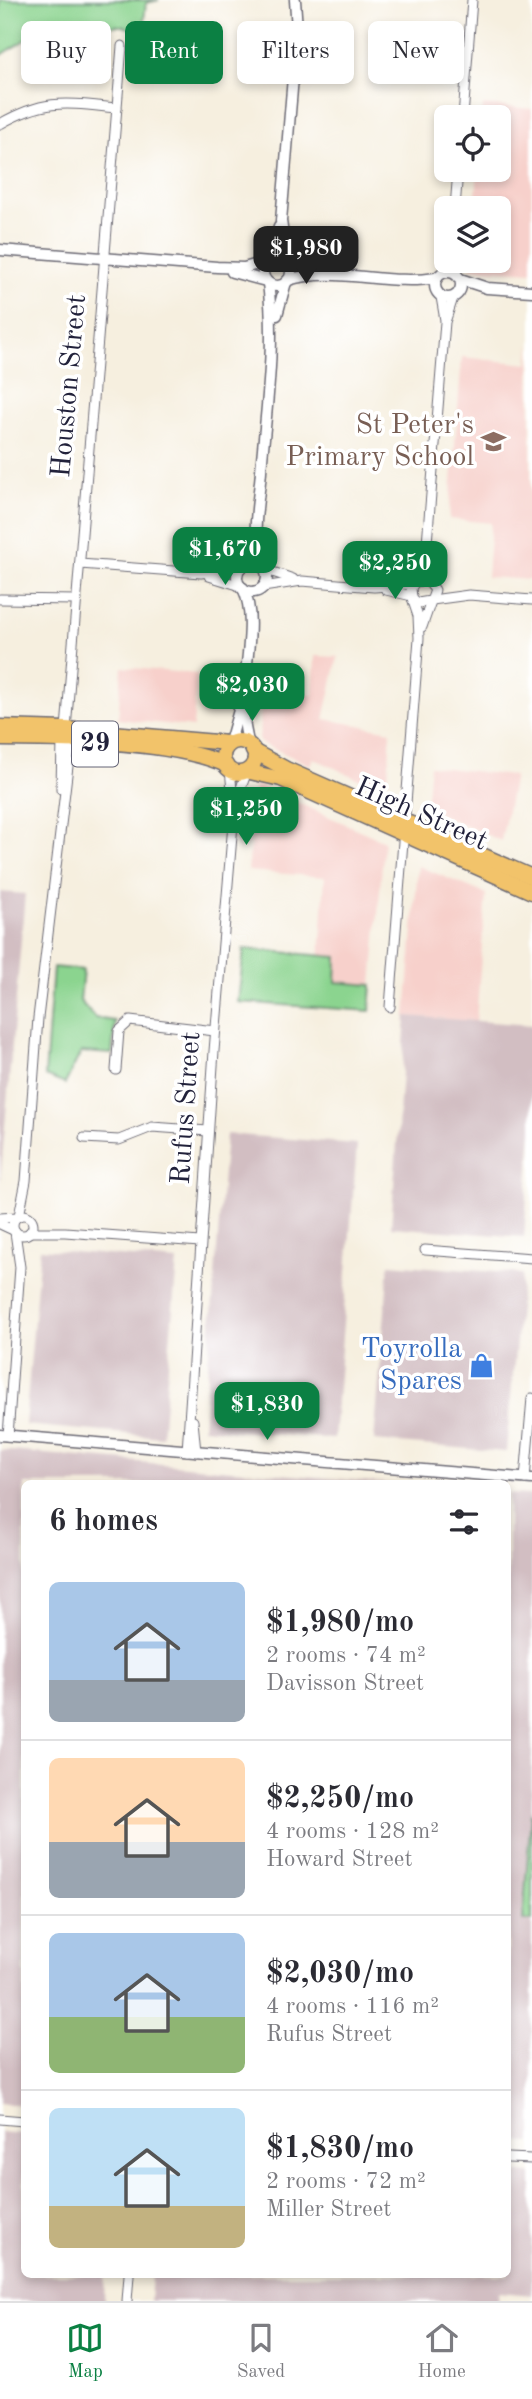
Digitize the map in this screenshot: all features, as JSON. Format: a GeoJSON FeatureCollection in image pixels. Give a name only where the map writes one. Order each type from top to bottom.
{"type":"FeatureCollection","features":[{"type":"Feature","properties":{"kind":"main road","name":"29"},"geometry":{"type":"LineString","coordinates":[[0,727],[190,753],[248,773]]}},
{"type":"Feature","properties":{"kind":"main road","name":"29"},"geometry":{"type":"LineString","coordinates":[[0,739],[66,737],[240,741],[251,749]]}},
{"type":"Feature","properties":{"kind":"main road"},"geometry":{"type":"LineString","coordinates":[[228,767],[223,753],[229,742]]}},
{"type":"Feature","properties":{"kind":"main road","name":"High Street"},"geometry":{"type":"LineString","coordinates":[[251,749],[532,892]]}},
{"type":"Feature","properties":{"kind":"main road"},"geometry":{"type":"LineString","coordinates":[[248,773],[255,764],[251,749]]}},
{"type":"Feature","properties":{"kind":"main road","name":"High Street"},"geometry":{"type":"LineString","coordinates":[[248,773],[281,779],[532,877]]}},
{"type":"Feature","properties":{"kind":"street"},"geometry":{"type":"LineString","coordinates":[[248,627],[267,579],[257,556],[272,298],[263,273],[281,220],[296,40],[295,0]]}},
{"type":"Feature","properties":{"kind":"street"},"geometry":{"type":"LineString","coordinates":[[464,105],[472,0]]}},
{"type":"Feature","properties":{"kind":"street","name":"Houston Street"},"geometry":{"type":"LineString","coordinates":[[20,1267],[13,1225],[18,1216],[26,1181],[37,1029],[61,808],[122,47]]}},
{"type":"Feature","properties":{"kind":"street"},"geometry":{"type":"LineString","coordinates":[[0,124],[41,104],[66,103],[117,108]]}},
{"type":"Feature","properties":{"kind":"street"},"geometry":{"type":"LineString","coordinates":[[271,338],[287,281],[288,264],[281,220]]}},
{"type":"Feature","properties":{"kind":"street"},"geometry":{"type":"LineString","coordinates":[[0,250],[244,268],[279,258],[288,264],[330,276]]}},
{"type":"Feature","properties":{"kind":"street"},"geometry":{"type":"LineString","coordinates":[[217,267],[275,286],[287,281],[330,276],[439,284],[456,295],[487,288],[532,291]]}},
{"type":"Feature","properties":{"kind":"street"},"geometry":{"type":"LineString","coordinates":[[439,284],[450,272],[487,288]]}},
{"type":"Feature","properties":{"kind":"street"},"geometry":{"type":"LineString","coordinates":[[419,638],[435,590],[431,583],[427,543],[445,322],[439,284],[443,273]]}},
{"type":"Feature","properties":{"kind":"street"},"geometry":{"type":"LineString","coordinates":[[445,322],[456,295],[458,273]]}},
{"type":"Feature","properties":{"kind":"street"},"geometry":{"type":"LineString","coordinates":[[251,749],[242,719],[248,627],[247,600],[238,574],[244,566],[257,524]]}},
{"type":"Feature","properties":{"kind":"street"},"geometry":{"type":"LineString","coordinates":[[390,1007],[419,638],[418,616],[412,597],[427,543]]}},
{"type":"Feature","properties":{"kind":"street"},"geometry":{"type":"LineString","coordinates":[[80,564],[201,573],[254,563],[302,581],[374,587],[412,597],[418,603],[469,594]]}},
{"type":"Feature","properties":{"kind":"street"},"geometry":{"type":"LineString","coordinates":[[201,573],[252,592],[302,581]]}},
{"type":"Feature","properties":{"kind":"street"},"geometry":{"type":"LineString","coordinates":[[374,587],[414,583],[423,579],[469,594],[532,600]]}},
{"type":"Feature","properties":{"kind":"street"},"geometry":{"type":"LineString","coordinates":[[0,599],[77,600]]}},
{"type":"Feature","properties":{"kind":"street"},"geometry":{"type":"LineString","coordinates":[[229,742],[243,697]]}},
{"type":"Feature","properties":{"kind":"street","name":"Rufus Street"},"geometry":{"type":"LineString","coordinates":[[191,1452],[200,1242],[234,812],[228,767]]}},
{"type":"Feature","properties":{"kind":"street","name":"Rufus Street"},"geometry":{"type":"LineString","coordinates":[[234,812],[248,773]]}},
{"type":"Feature","properties":{"kind":"street"},"geometry":{"type":"LineString","coordinates":[[116,1070],[119,1031],[130,1021],[215,1031]]}},
{"type":"Feature","properties":{"kind":"street"},"geometry":{"type":"LineString","coordinates":[[84,1138],[119,1140],[152,1127],[208,1131]]}},
{"type":"Feature","properties":{"kind":"street","name":"Houston Street"},"geometry":{"type":"LineString","coordinates":[[4,1436],[20,1267],[30,1227],[26,1181]]}},
{"type":"Feature","properties":{"kind":"street"},"geometry":{"type":"LineString","coordinates":[[0,1218],[18,1216],[30,1227],[200,1242]]}},
{"type":"Feature","properties":{"kind":"street"},"geometry":{"type":"LineString","coordinates":[[0,1224],[20,1235],[30,1227]]}},
{"type":"Feature","properties":{"kind":"street"},"geometry":{"type":"LineString","coordinates":[[425,1250],[532,1258]]}},
{"type":"Feature","properties":{"kind":"street"},"geometry":{"type":"LineString","coordinates":[[4,1436],[490,1480],[529,1479],[532,1398]]}},
{"type":"Feature","properties":{"kind":"street"},"geometry":{"type":"LineString","coordinates":[[0,2119],[21,2121]]}},
{"type":"Feature","properties":{"kind":"street"},"geometry":{"type":"LineString","coordinates":[[511,2158],[532,2160]]}},
{"type":"Feature","properties":{"kind":"street"},"geometry":{"type":"LineString","coordinates":[[127,2301],[129,2278]]}},
{"type":"Feature","properties":{"kind":"shaded area"},"geometry":{"type":"Polygon","coordinates":[[[511,107],[532,109],[532,272],[511,271],[511,196],[476,196],[477,182],[511,182],[511,107]]]}},
{"type":"Feature","properties":{"kind":"shaded area","name":"St Peter's Primary School"},"geometry":{"type":"Polygon","coordinates":[[[530,343],[532,580],[487,577],[491,523],[449,519],[462,357],[528,364],[530,343]]]}},
{"type":"Feature","properties":{"kind":"shaded area"},"geometry":{"type":"Polygon","coordinates":[[[315,656],[338,657],[324,719],[391,731],[387,792],[313,758],[310,765],[259,742],[262,692],[313,695],[315,656]]]}},
{"type":"Feature","properties":{"kind":"shaded area"},"geometry":{"type":"Polygon","coordinates":[[[122,667],[197,674],[193,727],[118,719],[122,667]]]}},
{"type":"Feature","properties":{"kind":"shaded area"},"geometry":{"type":"Polygon","coordinates":[[[430,766],[514,776],[501,841],[426,806],[430,766]]]}},
{"type":"Feature","properties":{"kind":"shaded area"},"geometry":{"type":"Polygon","coordinates":[[[255,784],[384,841],[372,985],[336,982],[337,957],[320,956],[325,877],[248,871],[255,784]]]}},
{"type":"Feature","properties":{"kind":"shaded area"},"geometry":{"type":"Polygon","coordinates":[[[418,866],[486,894],[476,1021],[406,1016],[418,866]]]}},
{"type":"Feature","properties":{"kind":"shaded area"},"geometry":{"type":"Polygon","coordinates":[[[0,892],[25,894],[0,1184],[0,892]]]}},
{"type":"Feature","properties":{"kind":"shaded area"},"geometry":{"type":"Polygon","coordinates":[[[406,1016],[532,1025],[532,1130],[524,1237],[391,1227],[406,1016]]]}},
{"type":"Feature","properties":{"kind":"shaded area"},"geometry":{"type":"Polygon","coordinates":[[[226,1134],[357,1144],[334,1439],[203,1428],[226,1134]]]}},
{"type":"Feature","properties":{"kind":"shaded area"},"geometry":{"type":"Polygon","coordinates":[[[40,1249],[177,1261],[162,1437],[25,1425],[40,1249]]]}},
{"type":"Feature","properties":{"kind":"shaded area"},"geometry":{"type":"Polygon","coordinates":[[[389,1264],[522,1274],[506,1452],[374,1441],[389,1264]]]}},
{"type":"Feature","properties":{"kind":"shaded area"},"geometry":{"type":"Polygon","coordinates":[[[0,1450],[348,1480],[21,1480],[21,2105],[0,2103],[0,1450]]]}},
{"type":"Feature","properties":{"kind":"shaded area"},"geometry":{"type":"Polygon","coordinates":[[[511,1494],[532,1495],[532,2143],[511,2142],[511,1494]]]}},
{"type":"Feature","properties":{"kind":"shaded area"},"geometry":{"type":"Polygon","coordinates":[[[0,2132],[21,2134],[21,2278],[105,2278],[104,2301],[0,2301],[0,2132]]]}},
{"type":"Feature","properties":{"kind":"shaded area"},"geometry":{"type":"Polygon","coordinates":[[[511,2172],[532,2174],[532,2295],[499,2292],[498,2301],[150,2301],[152,2278],[511,2278],[511,2172]]]}},
{"type":"Feature","properties":{"kind":"green space"},"geometry":{"type":"Polygon","coordinates":[[[0,0],[159,0],[146,3],[144,21],[125,21],[125,27],[111,27],[111,21],[21,21],[21,42],[0,56],[0,0]]]}},
{"type":"Feature","properties":{"kind":"green space"},"geometry":{"type":"Polygon","coordinates":[[[244,949],[337,957],[336,982],[372,985],[370,1011],[238,1002],[244,949]]]}},
{"type":"Feature","properties":{"kind":"green space"},"geometry":{"type":"Polygon","coordinates":[[[53,967],[83,970],[80,1001],[95,1018],[115,1021],[112,1054],[81,1052],[65,1084],[45,1076],[53,967]]]}},
{"type":"Feature","properties":{"kind":"green space"},"geometry":{"type":"Polygon","coordinates":[[[532,1815],[532,1921],[523,1920],[532,1815]]]}},
{"type":"Feature","properties":{"kind":"place","name":"St Peter's Primary School"},"geometry":{"type":"Point","coordinates":[494,442]}},
{"type":"Feature","properties":{"kind":"place","name":"Toyrolla Spares"},"geometry":{"type":"Point","coordinates":[482,1366]}}]}
